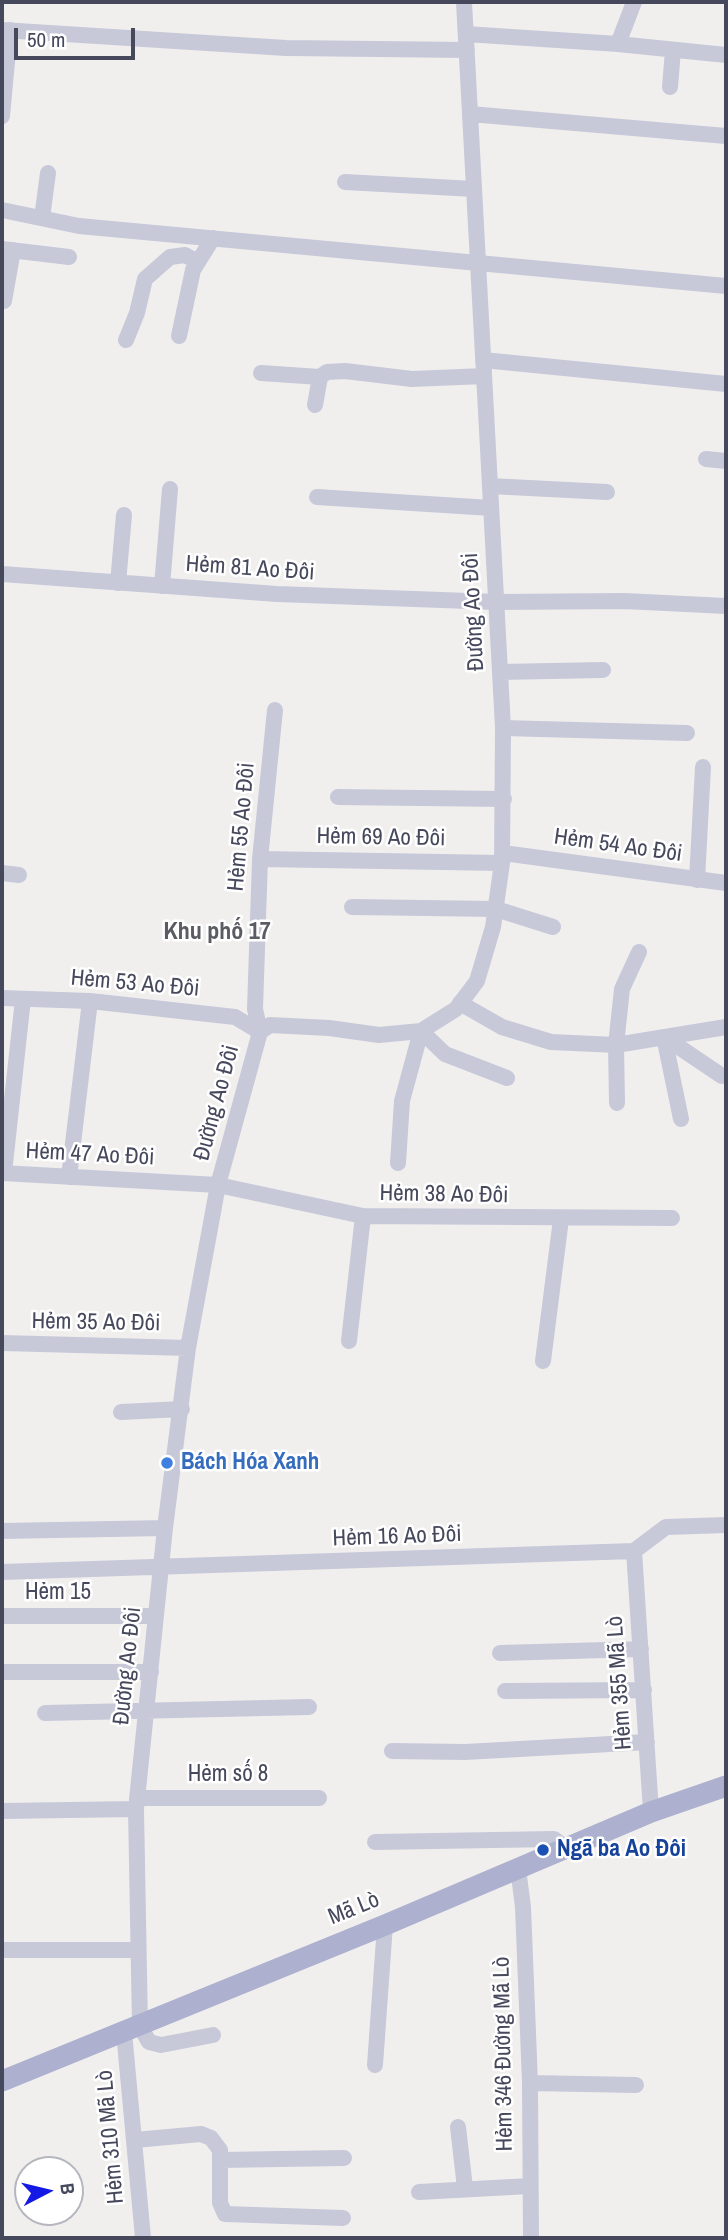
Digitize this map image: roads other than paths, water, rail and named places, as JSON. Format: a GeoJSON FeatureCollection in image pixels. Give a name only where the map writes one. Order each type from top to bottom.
{"type":"FeatureCollection","features":[{"type":"Feature","properties":{"kind":"main road","name":"Mã Lò"},"geometry":{"type":"LineString","coordinates":[[2,2081],[384,1925],[651,1812],[726,1786]]}},
{"type":"Feature","properties":{"kind":"street"},"geometry":{"type":"LineString","coordinates":[[450,2],[464,2]]}},
{"type":"Feature","properties":{"kind":"street","name":"Đường Ao Đôi"},"geometry":{"type":"LineString","coordinates":[[132,2029],[137,1950],[137,1803],[165,1528],[188,1348],[218,1185],[260,1032],[270,1025],[329,1028],[379,1035],[421,1031],[456,1009],[477,981],[496,909],[503,858],[503,728],[464,2]]}},
{"type":"Feature","properties":{"kind":"street"},"geometry":{"type":"LineString","coordinates":[[618,44],[634,2]]}},
{"type":"Feature","properties":{"kind":"street"},"geometry":{"type":"LineString","coordinates":[[2,116],[6,30],[286,48],[466,42],[618,44],[726,55]]}},
{"type":"Feature","properties":{"kind":"street"},"geometry":{"type":"LineString","coordinates":[[670,87],[673,50]]}},
{"type":"Feature","properties":{"kind":"street"},"geometry":{"type":"LineString","coordinates":[[470,114],[726,136]]}},
{"type":"Feature","properties":{"kind":"street"},"geometry":{"type":"LineString","coordinates":[[42,218],[48,173]]}},
{"type":"Feature","properties":{"kind":"street"},"geometry":{"type":"LineString","coordinates":[[345,182],[474,188]]}},
{"type":"Feature","properties":{"kind":"street"},"geometry":{"type":"LineString","coordinates":[[2,210],[79,226],[478,260],[726,286]]}},
{"type":"Feature","properties":{"kind":"street"},"geometry":{"type":"LineString","coordinates":[[179,336],[193,270],[213,238]]}},
{"type":"Feature","properties":{"kind":"street"},"geometry":{"type":"LineString","coordinates":[[4,301],[8,249],[69,257]]}},
{"type":"Feature","properties":{"kind":"street"},"geometry":{"type":"LineString","coordinates":[[126,340],[137,313],[145,279],[170,257],[185,255],[198,262]]}},
{"type":"Feature","properties":{"kind":"street"},"geometry":{"type":"LineString","coordinates":[[261,373],[320,377],[327,372],[345,371],[412,379],[483,368],[726,384]]}},
{"type":"Feature","properties":{"kind":"street"},"geometry":{"type":"LineString","coordinates":[[315,405],[320,377]]}},
{"type":"Feature","properties":{"kind":"street"},"geometry":{"type":"LineString","coordinates":[[706,459],[726,461]]}},
{"type":"Feature","properties":{"kind":"street"},"geometry":{"type":"LineString","coordinates":[[489,486],[607,492]]}},
{"type":"Feature","properties":{"kind":"street"},"geometry":{"type":"LineString","coordinates":[[162,586],[170,489]]}},
{"type":"Feature","properties":{"kind":"street"},"geometry":{"type":"LineString","coordinates":[[317,498],[491,508]]}},
{"type":"Feature","properties":{"kind":"street"},"geometry":{"type":"LineString","coordinates":[[118,583],[124,515]]}},
{"type":"Feature","properties":{"kind":"street","name":"Hẻm 81 Ao Đôi"},"geometry":{"type":"LineString","coordinates":[[2,574],[277,594],[496,602],[624,601],[726,606]]}},
{"type":"Feature","properties":{"kind":"street"},"geometry":{"type":"LineString","coordinates":[[500,672],[603,670]]}},
{"type":"Feature","properties":{"kind":"street","name":"Hẻm 55 Ao Đôi"},"geometry":{"type":"LineString","coordinates":[[260,1032],[255,1009],[260,859],[275,710]]}},
{"type":"Feature","properties":{"kind":"street"},"geometry":{"type":"LineString","coordinates":[[503,728],[687,733]]}},
{"type":"Feature","properties":{"kind":"street"},"geometry":{"type":"LineString","coordinates":[[697,880],[703,767]]}},
{"type":"Feature","properties":{"kind":"street"},"geometry":{"type":"LineString","coordinates":[[338,797],[504,799]]}},
{"type":"Feature","properties":{"kind":"street","name":"Hẻm 69 Ao Đôi"},"geometry":{"type":"LineString","coordinates":[[260,859],[503,858]]}},
{"type":"Feature","properties":{"kind":"street","name":"Hẻm 54 Ao Đôi"},"geometry":{"type":"LineString","coordinates":[[503,858],[726,883]]}},
{"type":"Feature","properties":{"kind":"street"},"geometry":{"type":"LineString","coordinates":[[2,873],[19,875]]}},
{"type":"Feature","properties":{"kind":"street"},"geometry":{"type":"LineString","coordinates":[[352,907],[496,909],[553,927]]}},
{"type":"Feature","properties":{"kind":"street"},"geometry":{"type":"LineString","coordinates":[[617,1103],[616,1045],[622,989],[639,953]]}},
{"type":"Feature","properties":{"kind":"street","name":"Hẻm 53 Ao Đôi"},"geometry":{"type":"LineString","coordinates":[[2,998],[90,1001],[235,1017],[260,1032]]}},
{"type":"Feature","properties":{"kind":"street"},"geometry":{"type":"LineString","coordinates":[[3,1173],[23,999]]}},
{"type":"Feature","properties":{"kind":"street"},"geometry":{"type":"LineString","coordinates":[[69,1177],[90,1001]]}},
{"type":"Feature","properties":{"kind":"street"},"geometry":{"type":"LineString","coordinates":[[460,1003],[502,1027],[551,1042],[616,1045],[726,1027]]}},
{"type":"Feature","properties":{"kind":"street"},"geometry":{"type":"LineString","coordinates":[[398,1163],[402,1101],[421,1031],[445,1054],[507,1078]]}},
{"type":"Feature","properties":{"kind":"street"},"geometry":{"type":"LineString","coordinates":[[664,1037],[722,1076]]}},
{"type":"Feature","properties":{"kind":"street"},"geometry":{"type":"LineString","coordinates":[[664,1037],[681,1119]]}},
{"type":"Feature","properties":{"kind":"street","name":"Hẻm 47 Ao Đôi"},"geometry":{"type":"LineString","coordinates":[[3,1173],[218,1185]]}},
{"type":"Feature","properties":{"kind":"street","name":"Hẻm 38 Ao Đôi"},"geometry":{"type":"LineString","coordinates":[[218,1185],[363,1216],[672,1218]]}},
{"type":"Feature","properties":{"kind":"street"},"geometry":{"type":"LineString","coordinates":[[349,1340],[363,1216]]}},
{"type":"Feature","properties":{"kind":"street"},"geometry":{"type":"LineString","coordinates":[[543,1361],[561,1219]]}},
{"type":"Feature","properties":{"kind":"street","name":"Hẻm 35 Ao Đôi"},"geometry":{"type":"LineString","coordinates":[[2,1343],[188,1348]]}},
{"type":"Feature","properties":{"kind":"street"},"geometry":{"type":"LineString","coordinates":[[121,1412],[182,1409]]}},
{"type":"Feature","properties":{"kind":"street"},"geometry":{"type":"LineString","coordinates":[[635,1551],[666,1527],[726,1525]]}},
{"type":"Feature","properties":{"kind":"street"},"geometry":{"type":"LineString","coordinates":[[2,1531],[165,1528]]}},
{"type":"Feature","properties":{"kind":"street","name":"Hẻm 16 Ao Đôi"},"geometry":{"type":"LineString","coordinates":[[2,1572],[161,1569],[635,1551]]}},
{"type":"Feature","properties":{"kind":"street","name":"Hẻm 355 Mã Lò"},"geometry":{"type":"LineString","coordinates":[[635,1551],[651,1812]]}},
{"type":"Feature","properties":{"kind":"street","name":"Hẻm 15"},"geometry":{"type":"LineString","coordinates":[[2,1616],[156,1616]]}},
{"type":"Feature","properties":{"kind":"street"},"geometry":{"type":"LineString","coordinates":[[500,1653],[641,1649]]}},
{"type":"Feature","properties":{"kind":"street"},"geometry":{"type":"LineString","coordinates":[[2,1672],[151,1672]]}},
{"type":"Feature","properties":{"kind":"street"},"geometry":{"type":"LineString","coordinates":[[505,1691],[643,1690]]}},
{"type":"Feature","properties":{"kind":"street"},"geometry":{"type":"LineString","coordinates":[[45,1713],[309,1707]]}},
{"type":"Feature","properties":{"kind":"street"},"geometry":{"type":"LineString","coordinates":[[392,1751],[464,1752],[647,1742]]}},
{"type":"Feature","properties":{"kind":"street","name":"Hẻm số 8"},"geometry":{"type":"LineString","coordinates":[[2,1811],[137,1803],[319,1798]]}},
{"type":"Feature","properties":{"kind":"street"},"geometry":{"type":"LineString","coordinates":[[374,1842],[554,1839],[566,1848]]}},
{"type":"Feature","properties":{"kind":"street","name":"Hẻm 346 Đường Mã Lò"},"geometry":{"type":"LineString","coordinates":[[518,1868],[523,1907],[530,2083],[531,2238]]}},
{"type":"Feature","properties":{"kind":"street"},"geometry":{"type":"LineString","coordinates":[[375,2065],[384,1964],[384,1925]]}},
{"type":"Feature","properties":{"kind":"street"},"geometry":{"type":"LineString","coordinates":[[2,1950],[137,1950]]}},
{"type":"Feature","properties":{"kind":"street"},"geometry":{"type":"LineString","coordinates":[[132,2029],[149,2042],[160,2045],[213,2035]]}},
{"type":"Feature","properties":{"kind":"street","name":"Hẻm 310 Mã Lò"},"geometry":{"type":"LineString","coordinates":[[132,2029],[135,2140],[143,2238]]}},
{"type":"Feature","properties":{"kind":"street"},"geometry":{"type":"LineString","coordinates":[[530,2083],[636,2085]]}},
{"type":"Feature","properties":{"kind":"street"},"geometry":{"type":"LineString","coordinates":[[458,2127],[465,2188]]}},
{"type":"Feature","properties":{"kind":"street"},"geometry":{"type":"LineString","coordinates":[[135,2140],[201,2134],[211,2138],[220,2150],[220,2203],[225,2214],[342,2218]]}},
{"type":"Feature","properties":{"kind":"street"},"geometry":{"type":"LineString","coordinates":[[220,2160],[344,2158]]}},
{"type":"Feature","properties":{"kind":"street"},"geometry":{"type":"LineString","coordinates":[[419,2192],[530,2186]]}},
{"type":"Feature","properties":{"kind":"place","name":"Bách Hóa Xanh"},"geometry":{"type":"Point","coordinates":[167,1463]}},
{"type":"Feature","properties":{"kind":"place","name":"Ngã ba Ao Đôi"},"geometry":{"type":"Point","coordinates":[543,1850]}},
{"type":"Feature","properties":{"kind":"district","name":"Khu phố 17"},"geometry":{"type":"Point","coordinates":[217,933]}}]}
